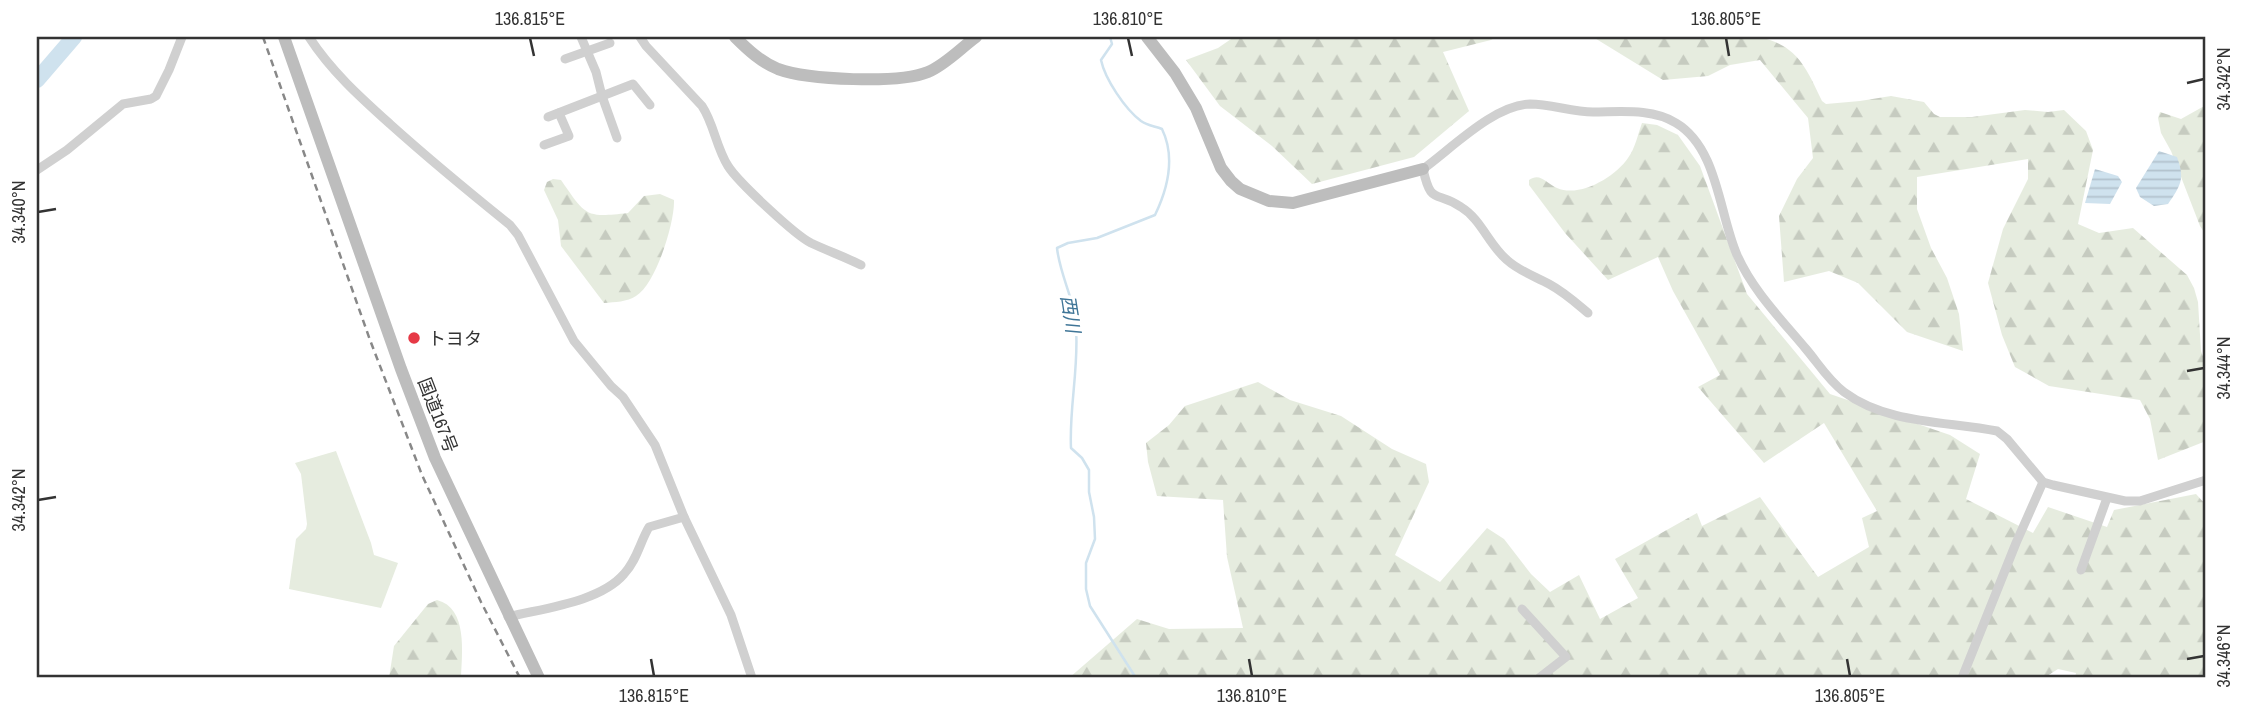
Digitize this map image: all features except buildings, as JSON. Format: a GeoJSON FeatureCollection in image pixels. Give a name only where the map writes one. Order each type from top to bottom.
{"type":"FeatureCollection","features":[{"type":"Feature","properties":{"kind":"street"},"geometry":{"type":"LineString","coordinates":[[37,170],[67,150],[122,104],[156,96],[182,37]]}},
{"type":"Feature","properties":{"kind":"street","name":"国道167号"},"geometry":{"type":"LineString","coordinates":[[284,37],[435,458],[539,678]]}},
{"type":"Feature","properties":{"kind":"street"},"geometry":{"type":"LineString","coordinates":[[309,37],[339,76],[372,108],[510,225],[518,235],[574,341],[623,397],[655,445],[684,517],[731,615],[751,678]]}},
{"type":"Feature","properties":{"kind":"street"},"geometry":{"type":"LineString","coordinates":[[581,37],[618,138]]}},
{"type":"Feature","properties":{"kind":"street"},"geometry":{"type":"LineString","coordinates":[[640,37],[702,106],[727,165],[736,177],[793,232],[812,244],[861,265]]}},
{"type":"Feature","properties":{"kind":"street"},"geometry":{"type":"LineString","coordinates":[[735,37],[765,63],[796,74],[902,79],[931,71],[976,37]]}},
{"type":"Feature","properties":{"kind":"street"},"geometry":{"type":"LineString","coordinates":[[1147,37],[1175,73],[1196,108],[1221,168],[1240,189],[1269,201],[1293,203],[1423,169],[1485,122],[1507,109],[1521,105],[1538,104],[1590,112],[1632,112],[1667,118],[1687,131],[1708,164],[1736,251],[1754,285],[1827,376],[1844,392],[1862,403],[1896,416],[1997,431],[2043,482],[2107,498],[2140,500],[2206,480]]}},
{"type":"Feature","properties":{"kind":"street"},"geometry":{"type":"LineString","coordinates":[[565,59],[610,43]]}},
{"type":"Feature","properties":{"kind":"street"},"geometry":{"type":"LineString","coordinates":[[548,117],[633,84],[650,105]]}},
{"type":"Feature","properties":{"kind":"street"},"geometry":{"type":"LineString","coordinates":[[544,145],[569,136],[559,113]]}},
{"type":"Feature","properties":{"kind":"street"},"geometry":{"type":"LineString","coordinates":[[1423,169],[1427,188],[1434,197],[1460,206],[1471,215],[1508,261],[1523,272],[1548,283],[1588,313]]}},
{"type":"Feature","properties":{"kind":"street"},"geometry":{"type":"LineString","coordinates":[[1962,678],[2043,482]]}},
{"type":"Feature","properties":{"kind":"street"},"geometry":{"type":"LineString","coordinates":[[2081,570],[2107,498]]}},
{"type":"Feature","properties":{"kind":"street"},"geometry":{"type":"LineString","coordinates":[[508,617],[587,597],[611,587],[625,574],[636,557],[649,527],[684,517]]}},
{"type":"Feature","properties":{"kind":"street"},"geometry":{"type":"LineString","coordinates":[[1522,609],[1566,657],[1539,678]]}},
{"type":"Feature","properties":{"kind":"green space"},"geometry":{"type":"Polygon","coordinates":[[[1234,37],[1496,37],[1443,52],[1469,111],[1414,157],[1312,184],[1272,146],[1220,106],[1186,60],[1218,48],[1234,37]]]}},
{"type":"Feature","properties":{"kind":"green space"},"geometry":{"type":"Polygon","coordinates":[[[1593,37],[1758,37],[1771,40],[1782,45],[1799,60],[1826,104],[1891,96],[1924,102],[1940,117],[1972,117],[2025,110],[2064,110],[2086,131],[2093,150],[2078,224],[2099,233],[2133,228],[2187,275],[2194,288],[2198,302],[2201,351],[2206,365],[2206,441],[2158,460],[2150,419],[2140,400],[2049,386],[2015,367],[2002,335],[1988,283],[2003,229],[2028,179],[2028,159],[1917,177],[1917,209],[1931,248],[1947,278],[1959,314],[1963,351],[1907,332],[1858,283],[1829,271],[1784,282],[1779,216],[1797,179],[1813,158],[1808,118],[1760,60],[1730,65],[1708,76],[1663,80],[1593,37]]]}},
{"type":"Feature","properties":{"kind":"green space"},"geometry":{"type":"Polygon","coordinates":[[[2206,105],[2206,235],[2161,133],[2158,118],[2160,112],[2181,119],[2206,105]]]}},
{"type":"Feature","properties":{"kind":"green space"},"geometry":{"type":"Polygon","coordinates":[[[1642,123],[1657,125],[1678,135],[1700,166],[1747,294],[1830,394],[1950,435],[1980,454],[1966,499],[2033,533],[2048,507],[2107,527],[2114,510],[2196,494],[2206,505],[2206,678],[2075,678],[2076,673],[2058,669],[2044,678],[1069,678],[1137,619],[1169,629],[1243,628],[1227,557],[1223,500],[1157,496],[1146,443],[1169,425],[1185,406],[1258,382],[1290,400],[1341,416],[1392,449],[1426,464],[1429,482],[1395,555],[1440,582],[1487,528],[1504,539],[1531,574],[1550,592],[1579,575],[1600,619],[1638,598],[1615,559],[1697,513],[1702,526],[1760,497],[1818,577],[1869,547],[1862,518],[1877,511],[1824,423],[1764,463],[1698,387],[1720,375],[1673,291],[1658,257],[1608,280],[1565,233],[1529,185],[1529,180],[1536,177],[1566,190],[1596,184],[1615,172],[1628,158],[1642,123]]]}},
{"type":"Feature","properties":{"kind":"green space"},"geometry":{"type":"Polygon","coordinates":[[[553,179],[561,180],[582,208],[594,214],[628,213],[644,196],[660,194],[674,200],[663,252],[651,279],[636,296],[625,301],[604,303],[561,246],[558,220],[544,190],[547,182],[553,179]]]}},
{"type":"Feature","properties":{"kind":"green space"},"geometry":{"type":"Polygon","coordinates":[[[336,451],[374,555],[398,563],[381,608],[289,589],[296,539],[306,529],[307,524],[301,474],[295,463],[336,451]]]}},
{"type":"Feature","properties":{"kind":"green space"},"geometry":{"type":"Polygon","coordinates":[[[437,600],[454,612],[458,622],[462,644],[461,678],[389,678],[394,646],[428,604],[437,600]]]}},
{"type":"Feature","properties":{"kind":"water"},"geometry":{"type":"Polygon","coordinates":[[[2159,151],[2177,157],[2181,177],[2179,187],[2168,204],[2154,206],[2140,197],[2136,188],[2159,151]]]}},
{"type":"Feature","properties":{"kind":"water"},"geometry":{"type":"Polygon","coordinates":[[[2095,169],[2118,176],[2122,182],[2110,204],[2085,203],[2095,169]]]}},
{"type":"Feature","properties":{"kind":"waterway"},"geometry":{"type":"LineString","coordinates":[[37,80],[74,37]]}},
{"type":"Feature","properties":{"kind":"waterway","name":"西川"},"geometry":{"type":"LineString","coordinates":[[1110,37],[1112,44],[1101,60],[1103,68],[1116,93],[1135,116],[1144,123],[1162,129],[1169,151],[1167,184],[1155,215],[1097,238],[1068,243],[1057,248],[1076,328],[1071,448],[1082,458],[1089,470],[1089,492],[1094,517],[1095,539],[1086,563],[1086,589],[1090,606],[1136,678]]}},
{"type":"Feature","properties":{"kind":"railway"},"geometry":{"type":"LineString","coordinates":[[263,37],[370,340],[422,475],[520,678]]}},
{"type":"Feature","properties":{"kind":"place","name":"トヨタ"},"geometry":{"type":"Point","coordinates":[414,338]}}]}
